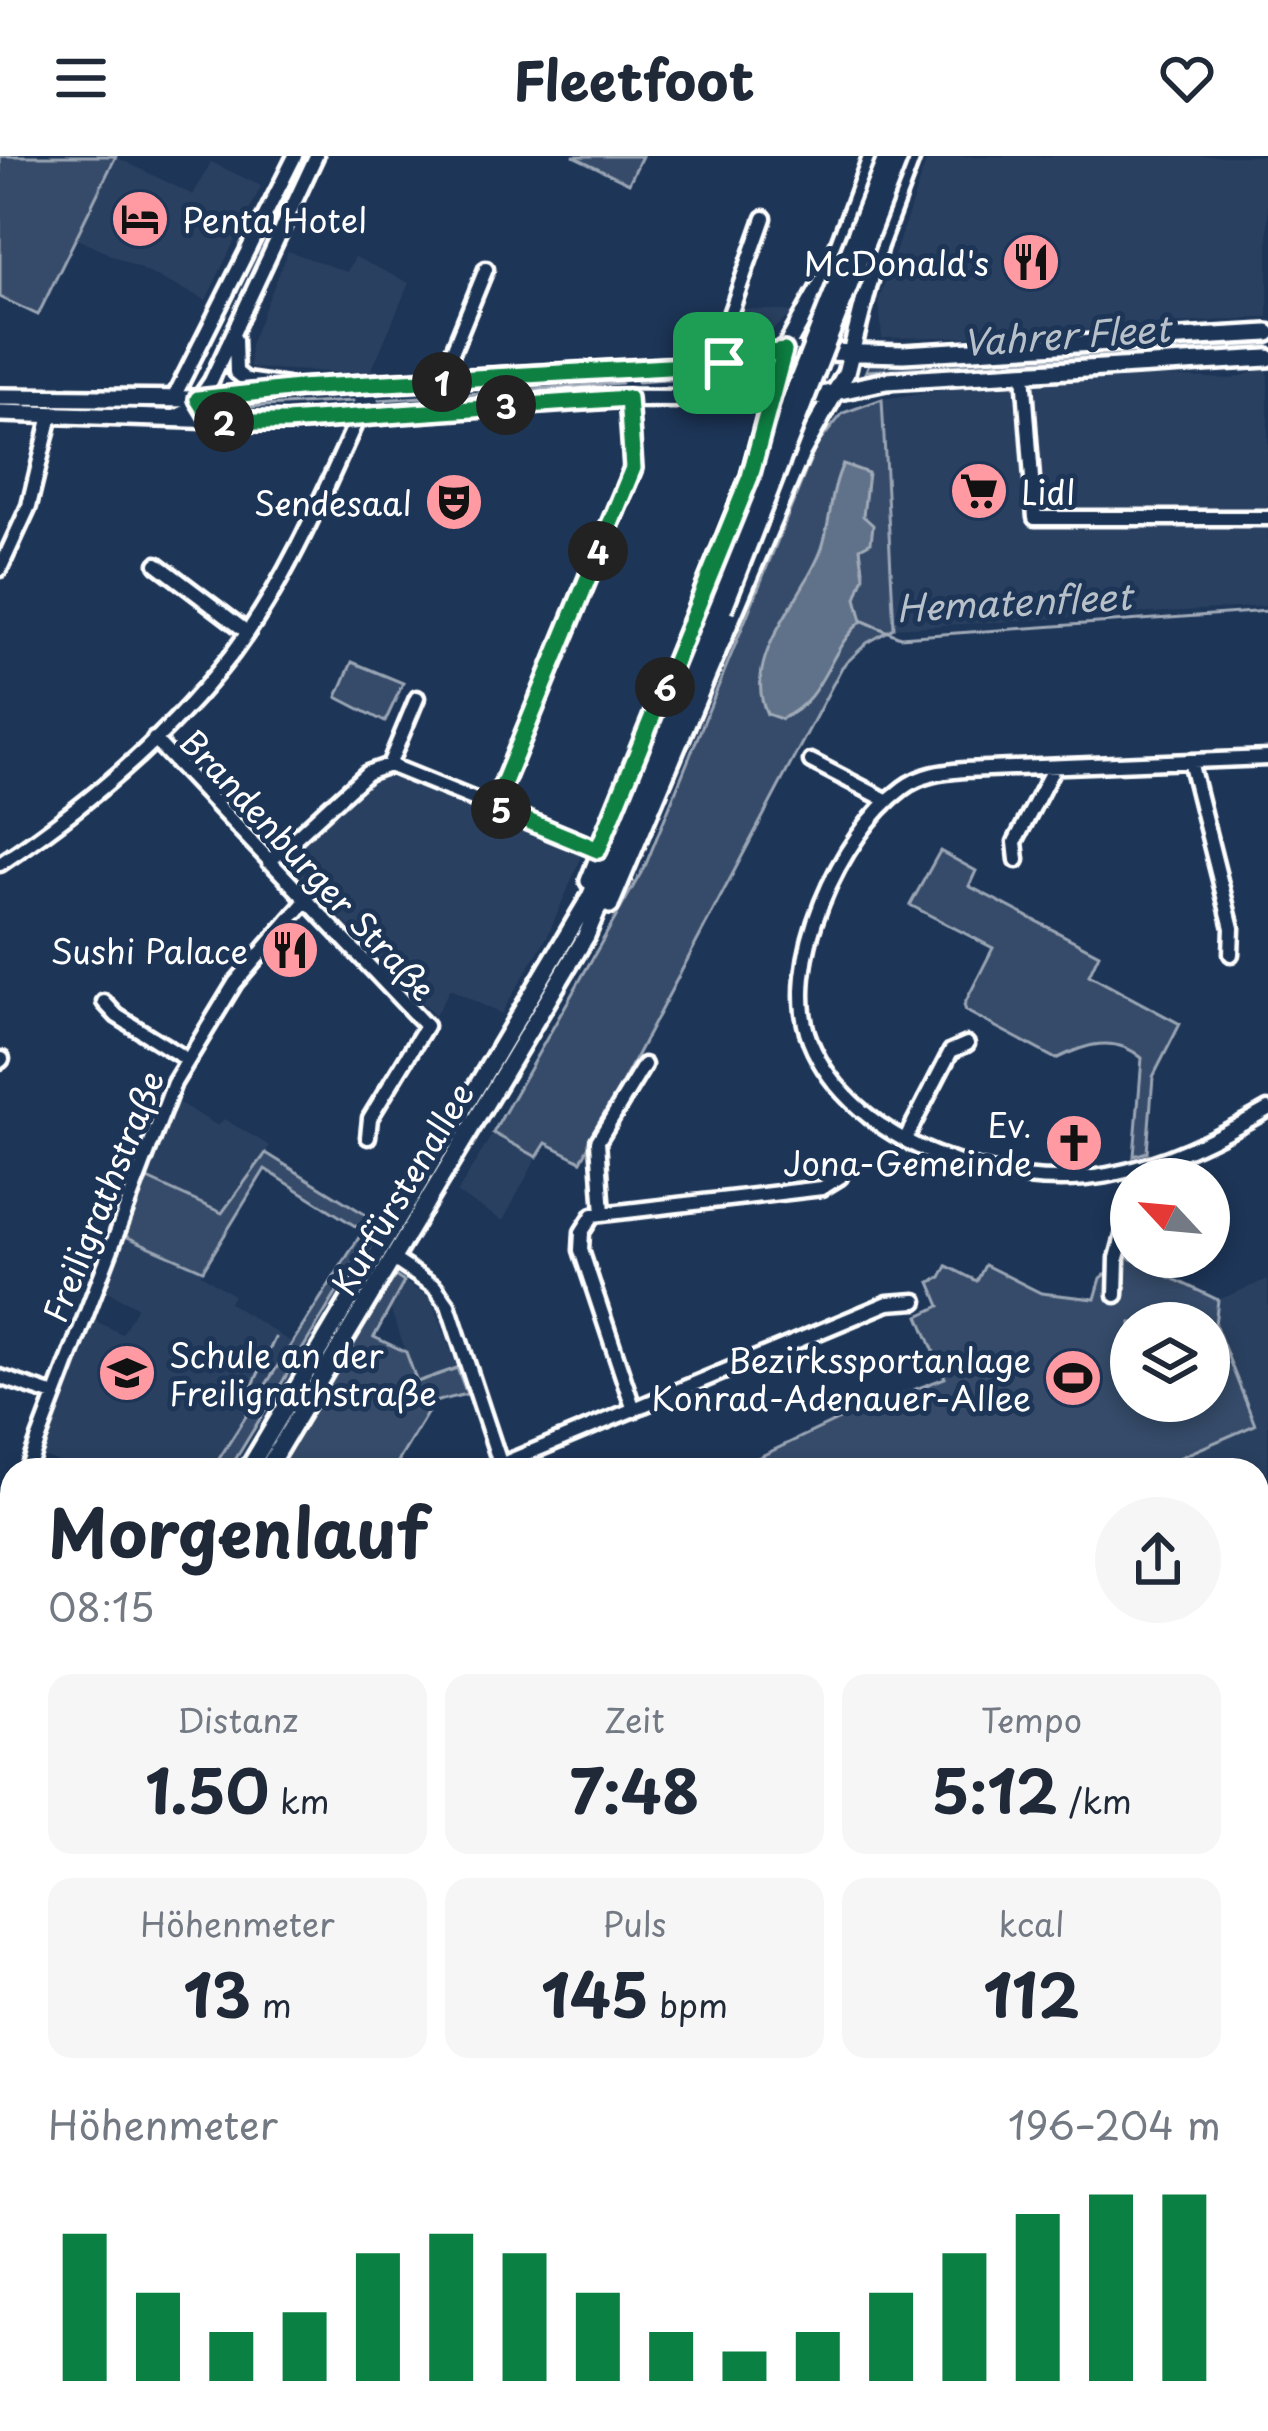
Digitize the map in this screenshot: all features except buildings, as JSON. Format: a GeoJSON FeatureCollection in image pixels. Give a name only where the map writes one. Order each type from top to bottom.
{"type":"FeatureCollection","features":[{"type":"Feature","properties":{"kind":"main road","name":"Kurfürstenallee"},"geometry":{"type":"LineString","coordinates":[[581,930],[598,850],[750,477],[784,351],[830,269],[872,156]]}},
{"type":"Feature","properties":{"kind":"main road"},"geometry":{"type":"LineString","coordinates":[[810,377],[887,156]]}},
{"type":"Feature","properties":{"kind":"main road"},"geometry":{"type":"LineString","coordinates":[[810,377],[900,156]]}},
{"type":"Feature","properties":{"kind":"main road","name":"Kurfürstenallee"},"geometry":{"type":"LineString","coordinates":[[255,1458],[581,930],[622,887],[783,493],[835,393],[912,156]]}},
{"type":"Feature","properties":{"kind":"main road"},"geometry":{"type":"LineString","coordinates":[[0,413],[212,422],[359,415],[627,383],[784,351],[926,353],[1268,333]]}},
{"type":"Feature","properties":{"kind":"main road"},"geometry":{"type":"LineString","coordinates":[[0,398],[198,399],[298,388],[440,382],[627,383],[769,397],[835,393],[886,381],[1268,358]]}},
{"type":"Feature","properties":{"kind":"main road","name":"Kurfürstenallee"},"geometry":{"type":"LineString","coordinates":[[273,1458],[581,930],[810,377]]}},
{"type":"Feature","properties":{"kind":"main road"},"geometry":{"type":"LineString","coordinates":[[359,415],[365,386]]}},
{"type":"Feature","properties":{"kind":"main road","name":"Kurfürstenallee"},"geometry":{"type":"LineString","coordinates":[[248,1458],[271,1432]]}},
{"type":"Feature","properties":{"kind":"street"},"geometry":{"type":"LineString","coordinates":[[173,399],[295,156]]}},
{"type":"Feature","properties":{"kind":"street"},"geometry":{"type":"LineString","coordinates":[[165,420],[192,409],[198,399],[316,156]]}},
{"type":"Feature","properties":{"kind":"street"},"geometry":{"type":"LineString","coordinates":[[724,363],[728,320],[764,218]]}},
{"type":"Feature","properties":{"kind":"street"},"geometry":{"type":"LineString","coordinates":[[259,234],[276,242]]}},
{"type":"Feature","properties":{"kind":"street"},"geometry":{"type":"LineString","coordinates":[[440,382],[487,269]]}},
{"type":"Feature","properties":{"kind":"street"},"geometry":{"type":"LineString","coordinates":[[237,326],[236,372],[246,380],[298,388]]}},
{"type":"Feature","properties":{"kind":"street"},"geometry":{"type":"LineString","coordinates":[[195,362],[198,399],[212,422]]}},
{"type":"Feature","properties":{"kind":"street"},"geometry":{"type":"LineString","coordinates":[[1024,373],[1035,518],[1053,523],[1268,518]]}},
{"type":"Feature","properties":{"kind":"street"},"geometry":{"type":"LineString","coordinates":[[494,807],[633,468],[627,383]]}},
{"type":"Feature","properties":{"kind":"street"},"geometry":{"type":"LineString","coordinates":[[0,569],[29,506],[51,415]]}},
{"type":"Feature","properties":{"kind":"street"},"geometry":{"type":"LineString","coordinates":[[0,864],[81,807],[154,739],[247,632],[359,415]]}},
{"type":"Feature","properties":{"kind":"street"},"geometry":{"type":"LineString","coordinates":[[157,563],[247,632]]}},
{"type":"Feature","properties":{"kind":"street"},"geometry":{"type":"LineString","coordinates":[[389,765],[417,698]]}},
{"type":"Feature","properties":{"kind":"street","name":"Brandenburger Straße"},"geometry":{"type":"LineString","coordinates":[[154,739],[304,903],[426,1026],[370,1118],[368,1137]]}},
{"type":"Feature","properties":{"kind":"street"},"geometry":{"type":"LineString","coordinates":[[1110,1175],[1022,1176],[974,1167],[906,1138],[830,1076],[811,1041],[801,1000],[824,901],[851,846],[888,801],[926,775],[1264,756]]}},
{"type":"Feature","properties":{"kind":"street"},"geometry":{"type":"LineString","coordinates":[[811,761],[888,801]]}},
{"type":"Feature","properties":{"kind":"street"},"geometry":{"type":"LineString","coordinates":[[1190,761],[1232,928],[1231,954]]}},
{"type":"Feature","properties":{"kind":"street"},"geometry":{"type":"LineString","coordinates":[[268,862],[367,773],[389,765],[598,850]]}},
{"type":"Feature","properties":{"kind":"street"},"geometry":{"type":"LineString","coordinates":[[1017,860],[1015,842],[1054,766]]}},
{"type":"Feature","properties":{"kind":"street","name":"Freiligrathstraße"},"geometry":{"type":"LineString","coordinates":[[31,1458],[148,1142],[186,1059],[235,983],[304,903]]}},
{"type":"Feature","properties":{"kind":"street"},"geometry":{"type":"LineString","coordinates":[[104,1002],[117,1016],[186,1059]]}},
{"type":"Feature","properties":{"kind":"street"},"geometry":{"type":"LineString","coordinates":[[906,1138],[951,1051],[967,1044]]}},
{"type":"Feature","properties":{"kind":"street"},"geometry":{"type":"LineString","coordinates":[[603,1214],[598,1141],[644,1065]]}},
{"type":"Feature","properties":{"kind":"street"},"geometry":{"type":"LineString","coordinates":[[1173,1158],[1268,1109]]}},
{"type":"Feature","properties":{"kind":"street"},"geometry":{"type":"LineString","coordinates":[[634,1410],[581,1250],[583,1232],[593,1215],[823,1188],[840,1178]]}},
{"type":"Feature","properties":{"kind":"street"},"geometry":{"type":"LineString","coordinates":[[393,1259],[435,1286],[448,1305],[498,1458]]}},
{"type":"Feature","properties":{"kind":"street"},"geometry":{"type":"LineString","coordinates":[[1116,1278],[1116,1294]]}},
{"type":"Feature","properties":{"kind":"street"},"geometry":{"type":"LineString","coordinates":[[522,1458],[888,1303],[916,1301]]}},
{"type":"Feature","properties":{"kind":"street"},"geometry":{"type":"LineString","coordinates":[[0,1377],[54,1395]]}},
{"type":"Feature","properties":{"kind":"shaded area"},"geometry":{"type":"Polygon","coordinates":[[[0,156],[116,156],[38,315],[0,297],[0,156]]]}},
{"type":"Feature","properties":{"kind":"shaded area"},"geometry":{"type":"Polygon","coordinates":[[[573,156],[642,156],[629,183],[573,156]]]}},
{"type":"Feature","properties":{"kind":"shaded area"},"geometry":{"type":"Polygon","coordinates":[[[928,156],[1268,156],[1268,317],[999,336],[882,338],[879,300],[928,156]]]}},
{"type":"Feature","properties":{"kind":"shaded area"},"geometry":{"type":"Polygon","coordinates":[[[116,157],[193,195],[211,162],[261,186],[206,300],[75,238],[116,157]]]}},
{"type":"Feature","properties":{"kind":"shaded area"},"geometry":{"type":"Polygon","coordinates":[[[288,251],[347,272],[355,257],[409,283],[370,374],[250,368],[250,345],[288,251]]]}},
{"type":"Feature","properties":{"kind":"shaded area"},"geometry":{"type":"Polygon","coordinates":[[[738,308],[795,312],[760,340],[728,344],[738,308]]]}},
{"type":"Feature","properties":{"kind":"shaded area"},"geometry":{"type":"Polygon","coordinates":[[[1268,337],[1268,354],[862,380],[871,359],[1268,337]]]}},
{"type":"Feature","properties":{"kind":"shaded area"},"geometry":{"type":"Polygon","coordinates":[[[1268,371],[1268,606],[894,628],[882,399],[974,386],[1155,376],[1232,379],[1268,371]]]}},
{"type":"Feature","properties":{"kind":"shaded area"},"geometry":{"type":"Polygon","coordinates":[[[882,399],[894,628],[867,643],[842,667],[581,1161],[546,1143],[537,1157],[493,1133],[646,864],[816,446],[843,413],[882,399]]]}},
{"type":"Feature","properties":{"kind":"shaded area"},"geometry":{"type":"Polygon","coordinates":[[[843,464],[868,473],[863,516],[873,525],[871,542],[860,548],[864,576],[856,598],[862,621],[808,700],[781,719],[767,714],[762,671],[778,629],[822,548],[843,464]]]}},
{"type":"Feature","properties":{"kind":"shaded area"},"geometry":{"type":"Polygon","coordinates":[[[352,662],[403,683],[385,722],[337,697],[352,662]]]}},
{"type":"Feature","properties":{"kind":"shaded area"},"geometry":{"type":"Polygon","coordinates":[[[381,776],[412,782],[576,851],[581,858],[547,937],[501,1014],[450,989],[435,1016],[284,859],[381,776]]]}},
{"type":"Feature","properties":{"kind":"shaded area"},"geometry":{"type":"Polygon","coordinates":[[[940,851],[976,871],[969,886],[1099,954],[1089,975],[1180,1024],[1153,1077],[1147,1152],[1134,1156],[1142,1058],[1110,1044],[1088,1046],[1056,1059],[966,1011],[964,1005],[993,948],[910,905],[940,851]]]}},
{"type":"Feature","properties":{"kind":"shaded area"},"geometry":{"type":"Polygon","coordinates":[[[177,1102],[218,1126],[224,1119],[270,1146],[222,1214],[145,1178],[177,1102]]]}},
{"type":"Feature","properties":{"kind":"shaded area"},"geometry":{"type":"Polygon","coordinates":[[[493,1133],[537,1157],[503,1221],[457,1193],[493,1133]]]}},
{"type":"Feature","properties":{"kind":"shaded area"},"geometry":{"type":"Polygon","coordinates":[[[266,1153],[379,1223],[236,1458],[220,1458],[363,1231],[265,1169],[203,1270],[123,1235],[145,1178],[222,1213],[266,1153]]]}},
{"type":"Feature","properties":{"kind":"shaded area"},"geometry":{"type":"Polygon","coordinates":[[[123,1235],[203,1270],[201,1274],[233,1295],[229,1303],[292,1343],[220,1458],[43,1456],[94,1320],[122,1334],[137,1307],[105,1290],[123,1235]]]}},
{"type":"Feature","properties":{"kind":"shaded area"},"geometry":{"type":"Polygon","coordinates":[[[985,1265],[1041,1293],[1095,1299],[1101,1278],[1110,1271],[1110,1278],[1171,1278],[1218,1300],[1110,1302],[1110,1422],[1230,1422],[1230,1362],[1255,1425],[1179,1458],[757,1458],[850,1414],[945,1378],[919,1316],[940,1306],[930,1282],[941,1278],[947,1266],[977,1281],[985,1265]]]}},
{"type":"Feature","properties":{"kind":"shaded area"},"geometry":{"type":"Polygon","coordinates":[[[395,1276],[404,1282],[374,1337],[406,1352],[417,1382],[457,1368],[467,1394],[434,1402],[400,1458],[284,1458],[395,1276]]]}},
{"type":"Feature","properties":{"kind":"shaded area"},"geometry":{"type":"Polygon","coordinates":[[[1268,1279],[1268,1458],[1179,1458],[1255,1425],[1230,1363],[1230,1302],[1217,1302],[1268,1279]]]}},
{"type":"Feature","properties":{"kind":"shaded area"},"geometry":{"type":"Polygon","coordinates":[[[404,1282],[432,1299],[457,1368],[417,1383],[389,1305],[404,1282]]]}},
{"type":"Feature","properties":{"kind":"waterway","name":"Vahrer Fleet"},"geometry":{"type":"LineString","coordinates":[[867,371],[1268,345]]}},
{"type":"Feature","properties":{"kind":"waterway","name":"Vahrer Fleet"},"geometry":{"type":"LineString","coordinates":[[637,382],[757,374]]}},
{"type":"Feature","properties":{"kind":"waterway","name":"Vahrer Fleet"},"geometry":{"type":"LineString","coordinates":[[379,400],[621,383]]}},
{"type":"Feature","properties":{"kind":"waterway","name":"Vahrer Fleet"},"geometry":{"type":"LineString","coordinates":[[246,407],[353,401]]}},
{"type":"Feature","properties":{"kind":"waterway","name":"Hematenfleet"},"geometry":{"type":"LineString","coordinates":[[861,620],[900,637],[1268,611]]}},
{"type":"Feature","properties":{"kind":"waterway"},"geometry":{"type":"LineString","coordinates":[[252,1387],[275,1338]]}},
{"type":"Feature","properties":{"kind":"place","name":"Penta Hotel"},"geometry":{"type":"Point","coordinates":[140,219]}},
{"type":"Feature","properties":{"kind":"place","name":"McDonald's"},"geometry":{"type":"Point","coordinates":[1031,262]}},
{"type":"Feature","properties":{"kind":"place","name":"Lidl"},"geometry":{"type":"Point","coordinates":[979,491]}},
{"type":"Feature","properties":{"kind":"place","name":"Sendesaal"},"geometry":{"type":"Point","coordinates":[454,502]}},
{"type":"Feature","properties":{"kind":"place","name":"Sushi Palace"},"geometry":{"type":"Point","coordinates":[290,950]}},
{"type":"Feature","properties":{"kind":"place","name":"Ev. Jona-Gemeinde"},"geometry":{"type":"Point","coordinates":[1074,1143]}},
{"type":"Feature","properties":{"kind":"place","name":"Schule an der Freiligrathstraße"},"geometry":{"type":"Point","coordinates":[127,1373]}},
{"type":"Feature","properties":{"kind":"place","name":"Bezirkssportanlage Konrad-Adenauer-Allee"},"geometry":{"type":"Point","coordinates":[1073,1378]}},
{"type":"Feature","properties":{"kind":"route"},"geometry":{"type":"LineString","coordinates":[[784,351],[750,477],[598,850],[494,807],[633,468],[628,398],[286,422],[212,422],[198,399],[298,388],[724,363],[784,351]]}}]}
